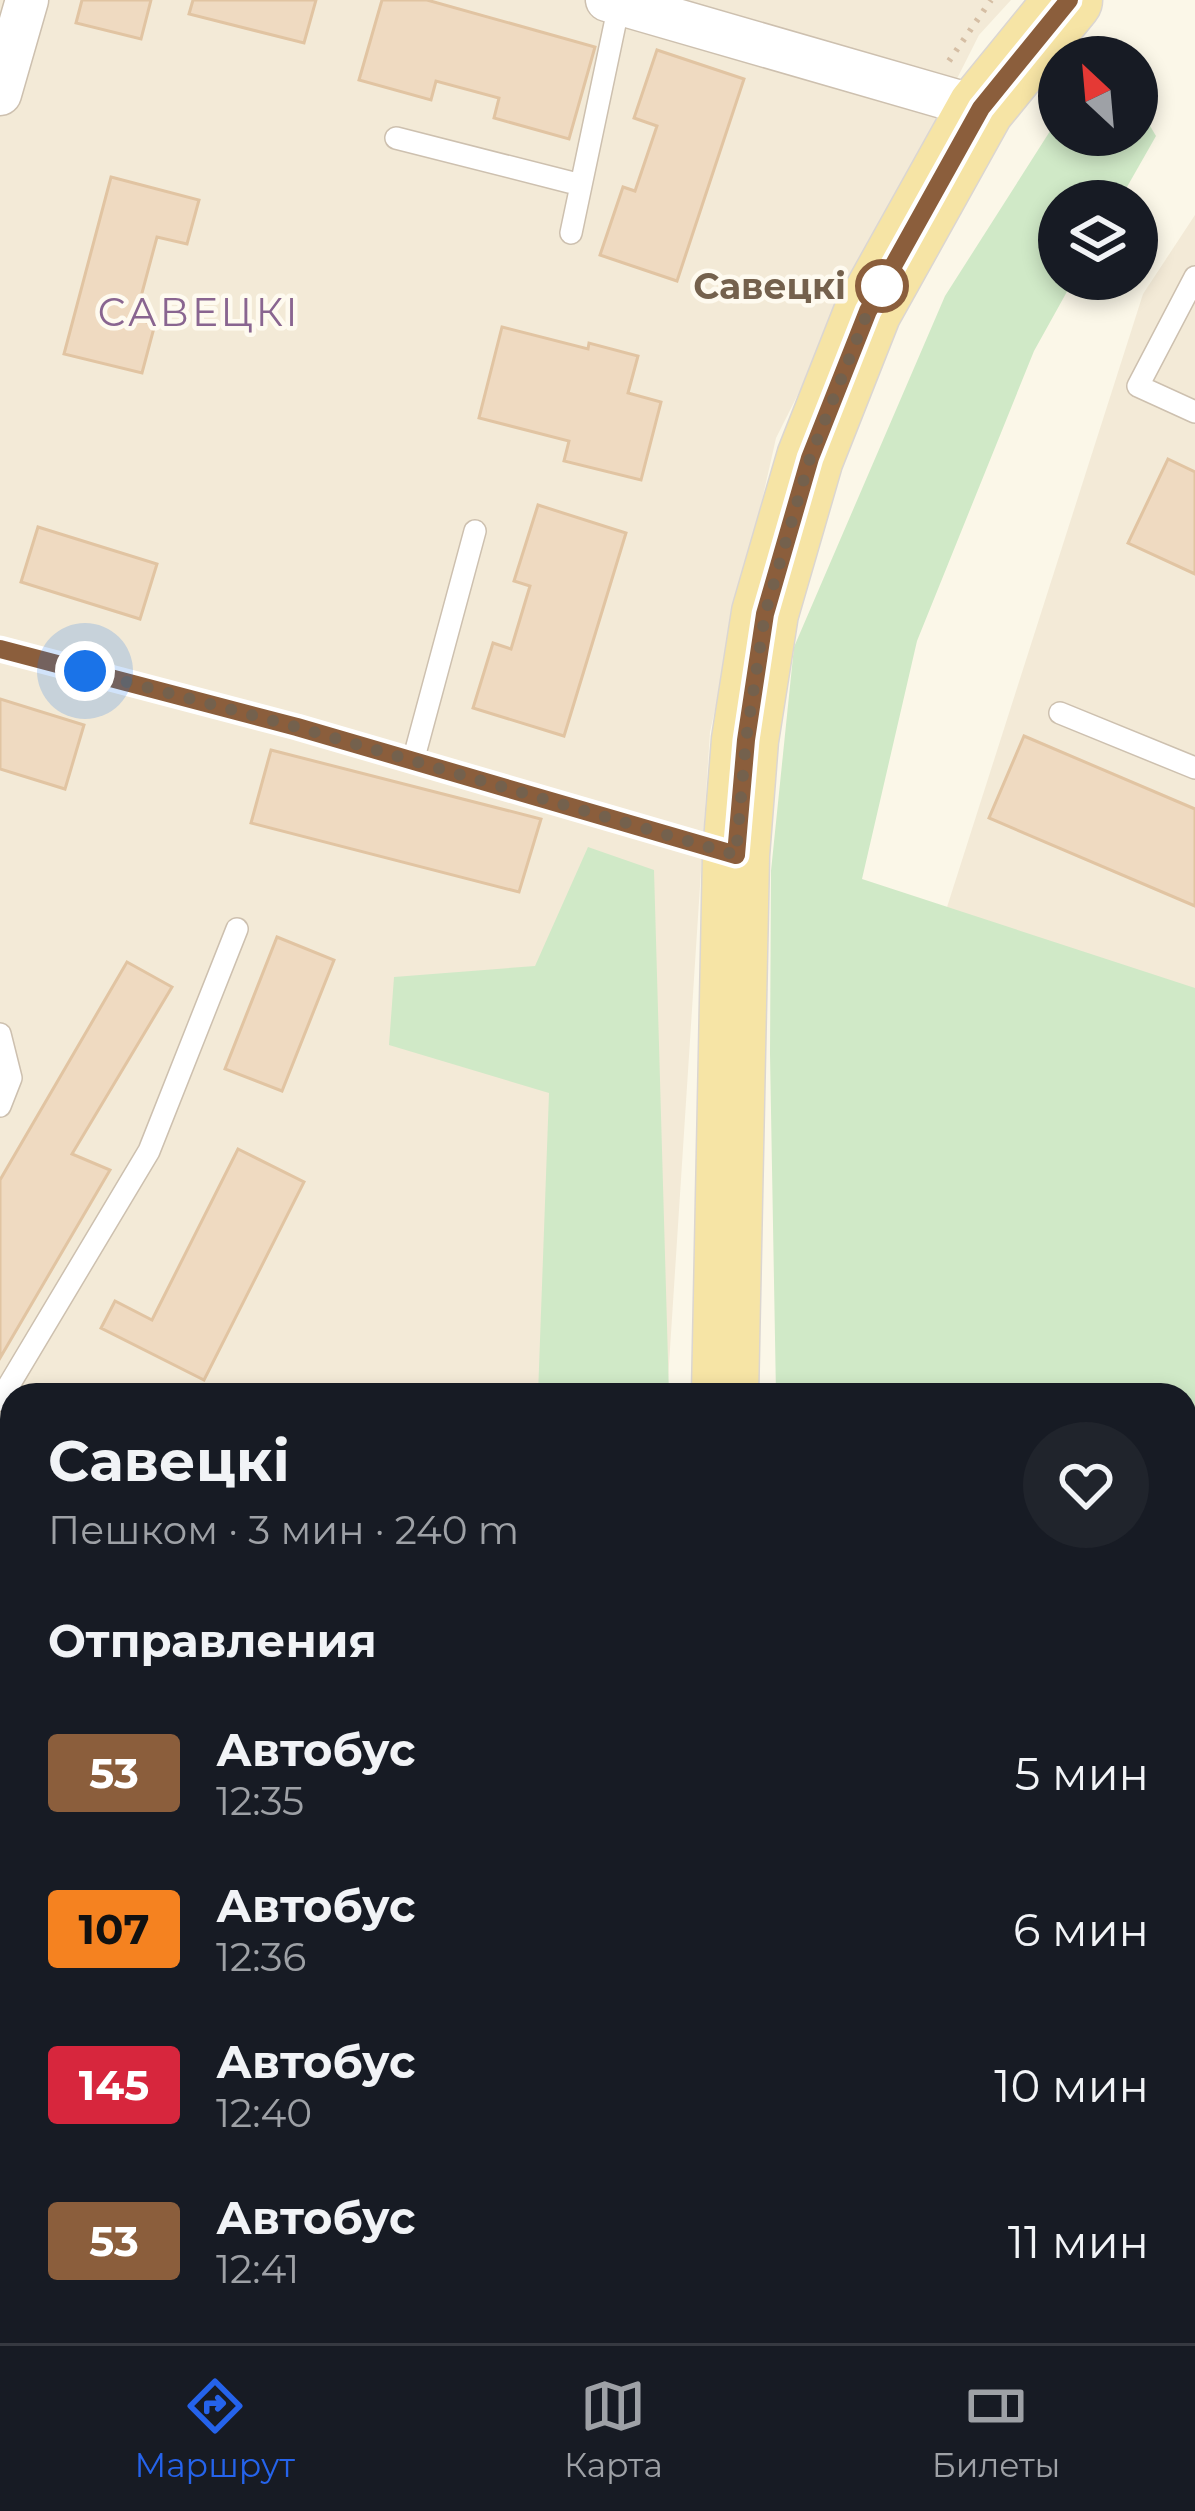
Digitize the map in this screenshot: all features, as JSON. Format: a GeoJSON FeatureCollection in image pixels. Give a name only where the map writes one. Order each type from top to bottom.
{"type":"FeatureCollection","features":[{"type":"Feature","properties":{"kind":"main road"},"geometry":{"type":"LineString","coordinates":[[725,1383],[736,855],[746,740],[765,614],[810,458],[954,101],[1069,0]]}},
{"type":"Feature","properties":{"kind":"street"},"geometry":{"type":"LineString","coordinates":[[0,94],[27,0]]}},
{"type":"Feature","properties":{"kind":"street"},"geometry":{"type":"LineString","coordinates":[[616,1],[954,101]]}},
{"type":"Feature","properties":{"kind":"lane"},"geometry":{"type":"LineString","coordinates":[[571,233],[616,1]]}},
{"type":"Feature","properties":{"kind":"lane"},"geometry":{"type":"LineString","coordinates":[[396,138],[581,185]]}},
{"type":"Feature","properties":{"kind":"lane"},"geometry":{"type":"LineString","coordinates":[[1195,277],[1138,386],[1195,412]]}},
{"type":"Feature","properties":{"kind":"lane"},"geometry":{"type":"LineString","coordinates":[[413,761],[476,530]]}},
{"type":"Feature","properties":{"kind":"lane"},"geometry":{"type":"LineString","coordinates":[[0,649],[297,727],[736,855]]}},
{"type":"Feature","properties":{"kind":"lane"},"geometry":{"type":"LineString","coordinates":[[1060,713],[1195,768]]}},
{"type":"Feature","properties":{"kind":"lane"},"geometry":{"type":"LineString","coordinates":[[10,1383],[149,1151],[237,929]]}},
{"type":"Feature","properties":{"kind":"lane"},"geometry":{"type":"LineString","coordinates":[[0,1034],[11,1078],[0,1106]]}},
{"type":"Feature","properties":{"kind":"path"},"geometry":{"type":"LineString","coordinates":[[954,101],[992,0]]}},
{"type":"Feature","properties":{"kind":"shaded area"},"geometry":{"type":"Polygon","coordinates":[[[0,0],[1011,0],[979,35],[776,438],[710,732],[668,1383],[0,1383],[0,0]]]}},
{"type":"Feature","properties":{"kind":"shaded area"},"geometry":{"type":"Polygon","coordinates":[[[1195,215],[1195,1086],[909,1026],[1141,300],[1158,300],[1158,271],[1195,215]]]}},
{"type":"Feature","properties":{"kind":"green space"},"geometry":{"type":"Polygon","coordinates":[[[1038,150],[1038,156],[1145,156],[1131,180],[1038,180],[1038,300],[1062,300],[1034,351],[917,641],[862,879],[1195,988],[1195,1383],[776,1383],[771,871],[794,647],[945,296],[1038,150]]]}},
{"type":"Feature","properties":{"kind":"green space"},"geometry":{"type":"Polygon","coordinates":[[[588,847],[654,870],[669,1383],[538,1383],[549,1093],[389,1045],[394,977],[535,966],[588,847]]]}},
{"type":"Feature","properties":{"kind":"building"},"geometry":{"type":"Polygon","coordinates":[[[82,0],[151,0],[141,39],[76,23],[82,0]]]}},
{"type":"Feature","properties":{"kind":"building"},"geometry":{"type":"Polygon","coordinates":[[[193,0],[316,0],[304,43],[189,14],[193,0]]]}},
{"type":"Feature","properties":{"kind":"building"},"geometry":{"type":"Polygon","coordinates":[[[382,0],[427,0],[595,47],[569,139],[494,118],[499,98],[436,81],[431,100],[359,80],[382,0]]]}},
{"type":"Feature","properties":{"kind":"building"},"geometry":{"type":"Polygon","coordinates":[[[657,50],[744,79],[677,281],[600,255],[623,187],[635,191],[657,126],[634,118],[657,50]]]}},
{"type":"Feature","properties":{"kind":"building"},"geometry":{"type":"Polygon","coordinates":[[[111,177],[199,200],[187,244],[157,237],[135,319],[155,324],[142,373],[64,354],[111,177]]]}},
{"type":"Feature","properties":{"kind":"building"},"geometry":{"type":"Polygon","coordinates":[[[502,327],[638,356],[628,393],[661,402],[641,480],[564,461],[569,441],[479,418],[502,327]]]}},
{"type":"Feature","properties":{"kind":"building"},"geometry":{"type":"Polygon","coordinates":[[[1168,459],[1195,472],[1195,574],[1128,543],[1168,459]]]}},
{"type":"Feature","properties":{"kind":"building"},"geometry":{"type":"Polygon","coordinates":[[[538,505],[626,533],[564,736],[473,708],[493,643],[511,649],[530,586],[514,581],[538,505]]]}},
{"type":"Feature","properties":{"kind":"building"},"geometry":{"type":"Polygon","coordinates":[[[38,527],[157,564],[140,619],[21,582],[38,527]]]}},
{"type":"Feature","properties":{"kind":"building"},"geometry":{"type":"Polygon","coordinates":[[[0,699],[84,725],[65,789],[0,769],[0,699]]]}},
{"type":"Feature","properties":{"kind":"building"},"geometry":{"type":"Polygon","coordinates":[[[1024,736],[1195,809],[1195,906],[989,818],[1024,736]]]}},
{"type":"Feature","properties":{"kind":"building"},"geometry":{"type":"Polygon","coordinates":[[[271,750],[541,819],[519,892],[251,823],[271,750]]]}},
{"type":"Feature","properties":{"kind":"building"},"geometry":{"type":"Polygon","coordinates":[[[277,937],[334,960],[282,1091],[225,1069],[277,937]]]}},
{"type":"Feature","properties":{"kind":"building"},"geometry":{"type":"Polygon","coordinates":[[[127,962],[172,987],[72,1154],[110,1170],[0,1358],[0,1180],[127,962]]]}},
{"type":"Feature","properties":{"kind":"building"},"geometry":{"type":"Polygon","coordinates":[[[238,1149],[304,1182],[204,1380],[101,1328],[115,1301],[152,1320],[238,1149]]]}},
{"type":"Feature","properties":{"kind":"bus line","name":"53"},"geometry":{"type":"LineString","coordinates":[[0,649],[297,727],[736,855],[746,740],[765,614],[810,458],[868,311],[981,108],[1069,0]]}},
{"type":"Feature","properties":{"kind":"place","name":"Савецкі"},"geometry":{"type":"Point","coordinates":[882,286]}},
{"type":"Feature","properties":{"kind":"district","name":"САВЕЦКІ"},"geometry":{"type":"Point","coordinates":[199,312]}},
{"type":"Feature","properties":{"kind":"route"},"geometry":{"type":"LineString","coordinates":[[85,671],[297,727],[736,855],[746,740],[765,614],[810,458],[868,311],[885,280],[882,286]]}}]}
